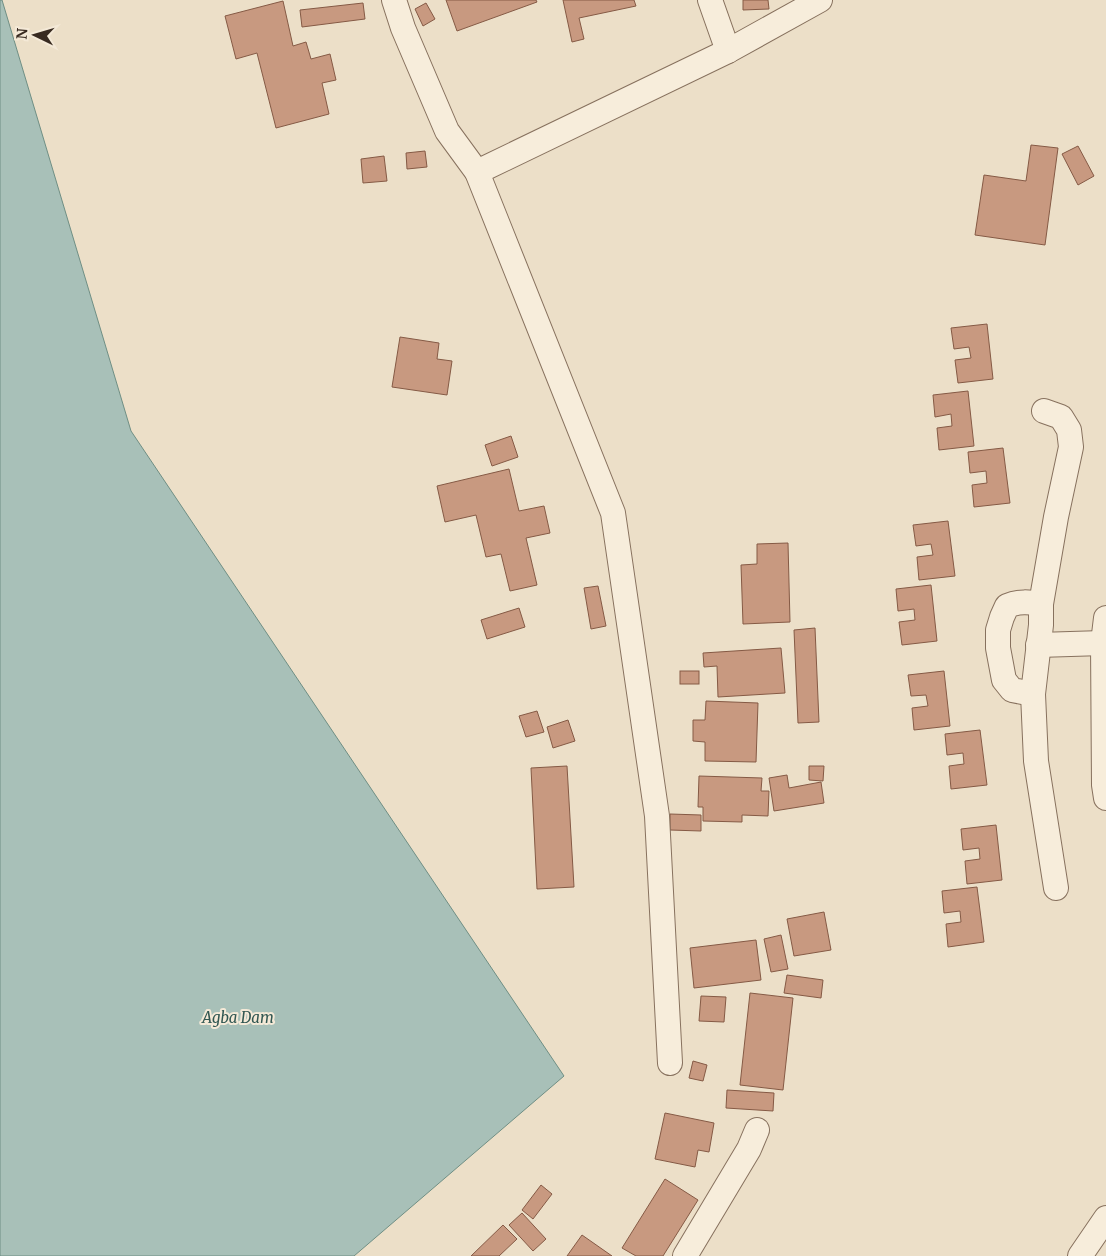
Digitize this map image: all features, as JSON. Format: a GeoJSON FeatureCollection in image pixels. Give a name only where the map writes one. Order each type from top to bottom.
{"type":"FeatureCollection","features":[{"type":"Feature","properties":{"kind":"street"},"geometry":{"type":"LineString","coordinates":[[394,0],[403,28],[447,131],[477,172],[613,513],[657,816],[670,1063]]}},
{"type":"Feature","properties":{"kind":"street"},"geometry":{"type":"LineString","coordinates":[[710,0],[728,52]]}},
{"type":"Feature","properties":{"kind":"street"},"geometry":{"type":"LineString","coordinates":[[477,172],[728,52],[820,0]]}},
{"type":"Feature","properties":{"kind":"street"},"geometry":{"type":"LineString","coordinates":[[1044,411],[1062,417],[1069,430],[1071,447],[1056,517],[1041,604],[1041,625],[1033,694],[1036,760],[1056,888]]}},
{"type":"Feature","properties":{"kind":"street"},"geometry":{"type":"LineString","coordinates":[[1033,694],[1012,690],[1004,680],[998,648],[998,630],[1007,606],[1015,602],[1041,604]]}},
{"type":"Feature","properties":{"kind":"street"},"geometry":{"type":"LineString","coordinates":[[1106,618],[1103,643],[1104,785],[1106,798]]}},
{"type":"Feature","properties":{"kind":"street"},"geometry":{"type":"LineString","coordinates":[[1038,644],[1103,643]]}},
{"type":"Feature","properties":{"kind":"street"},"geometry":{"type":"LineString","coordinates":[[685,1256],[749,1149],[757,1130]]}},
{"type":"Feature","properties":{"kind":"street"},"geometry":{"type":"LineString","coordinates":[[1080,1256],[1105,1225]]}},
{"type":"Feature","properties":{"kind":"water","name":"Agba Dam"},"geometry":{"type":"Polygon","coordinates":[[[0,0],[2,0],[131,431],[564,1076],[354,1256],[0,1256],[0,0]]]}},
{"type":"Feature","properties":{"kind":"building"},"geometry":{"type":"Polygon","coordinates":[[[446,0],[536,0],[537,2],[457,31],[446,0]]]}},
{"type":"Feature","properties":{"kind":"building"},"geometry":{"type":"Polygon","coordinates":[[[563,0],[634,0],[636,6],[579,18],[584,39],[572,42],[563,0]]]}},
{"type":"Feature","properties":{"kind":"building"},"geometry":{"type":"Polygon","coordinates":[[[743,0],[768,0],[769,9],[743,10],[743,0]]]}},
{"type":"Feature","properties":{"kind":"building"},"geometry":{"type":"Polygon","coordinates":[[[283,1],[293,46],[306,42],[311,59],[330,54],[336,80],[322,83],[329,114],[276,128],[257,53],[236,59],[225,16],[283,1]]]}},
{"type":"Feature","properties":{"kind":"building"},"geometry":{"type":"Polygon","coordinates":[[[363,3],[365,19],[302,27],[300,10],[363,3]]]}},
{"type":"Feature","properties":{"kind":"building"},"geometry":{"type":"Polygon","coordinates":[[[426,3],[435,19],[423,26],[415,9],[426,3]]]}},
{"type":"Feature","properties":{"kind":"building"},"geometry":{"type":"Polygon","coordinates":[[[1031,145],[1058,148],[1045,245],[975,235],[984,175],[1026,181],[1031,145]]]}},
{"type":"Feature","properties":{"kind":"building"},"geometry":{"type":"Polygon","coordinates":[[[1078,146],[1094,176],[1078,185],[1062,154],[1078,146]]]}},
{"type":"Feature","properties":{"kind":"building"},"geometry":{"type":"Polygon","coordinates":[[[425,151],[427,167],[407,169],[406,153],[425,151]]]}},
{"type":"Feature","properties":{"kind":"building"},"geometry":{"type":"Polygon","coordinates":[[[384,156],[387,181],[363,183],[361,159],[384,156]]]}},
{"type":"Feature","properties":{"kind":"building"},"geometry":{"type":"Polygon","coordinates":[[[987,324],[993,379],[958,383],[955,360],[971,358],[969,347],[954,349],[951,328],[987,324]]]}},
{"type":"Feature","properties":{"kind":"building"},"geometry":{"type":"Polygon","coordinates":[[[400,337],[439,343],[437,359],[452,361],[447,395],[392,387],[400,337]]]}},
{"type":"Feature","properties":{"kind":"building"},"geometry":{"type":"Polygon","coordinates":[[[968,391],[974,446],[939,450],[937,428],[952,426],[951,414],[935,417],[933,395],[968,391]]]}},
{"type":"Feature","properties":{"kind":"building"},"geometry":{"type":"Polygon","coordinates":[[[511,436],[518,457],[492,466],[485,445],[511,436]]]}},
{"type":"Feature","properties":{"kind":"building"},"geometry":{"type":"Polygon","coordinates":[[[1003,448],[1010,503],[974,507],[972,485],[987,483],[986,471],[970,473],[968,452],[1003,448]]]}},
{"type":"Feature","properties":{"kind":"building"},"geometry":{"type":"Polygon","coordinates":[[[509,469],[519,511],[544,506],[550,533],[526,538],[537,585],[510,591],[501,554],[486,557],[476,515],[445,522],[437,486],[509,469]]]}},
{"type":"Feature","properties":{"kind":"building"},"geometry":{"type":"Polygon","coordinates":[[[948,521],[955,576],[919,580],[917,557],[933,555],[931,544],[916,546],[913,525],[948,521]]]}},
{"type":"Feature","properties":{"kind":"building"},"geometry":{"type":"Polygon","coordinates":[[[788,543],[790,622],[743,624],[741,565],[757,564],[757,544],[788,543]]]}},
{"type":"Feature","properties":{"kind":"building"},"geometry":{"type":"Polygon","coordinates":[[[931,585],[937,641],[902,645],[899,622],[915,620],[914,609],[898,611],[896,589],[931,585]]]}},
{"type":"Feature","properties":{"kind":"building"},"geometry":{"type":"Polygon","coordinates":[[[598,586],[606,626],[591,629],[584,588],[598,586]]]}},
{"type":"Feature","properties":{"kind":"building"},"geometry":{"type":"Polygon","coordinates":[[[519,608],[525,627],[487,639],[481,620],[519,608]]]}},
{"type":"Feature","properties":{"kind":"building"},"geometry":{"type":"Polygon","coordinates":[[[815,628],[819,722],[798,723],[794,630],[815,628]]]}},
{"type":"Feature","properties":{"kind":"building"},"geometry":{"type":"Polygon","coordinates":[[[781,648],[785,693],[718,697],[717,666],[704,667],[703,653],[781,648]]]}},
{"type":"Feature","properties":{"kind":"building"},"geometry":{"type":"Polygon","coordinates":[[[680,671],[699,671],[699,684],[680,684],[680,671]]]}},
{"type":"Feature","properties":{"kind":"building"},"geometry":{"type":"Polygon","coordinates":[[[944,671],[950,726],[914,730],[912,708],[928,706],[926,695],[911,696],[908,675],[944,671]]]}},
{"type":"Feature","properties":{"kind":"building"},"geometry":{"type":"Polygon","coordinates":[[[706,701],[758,703],[756,762],[705,761],[705,742],[693,741],[693,720],[705,720],[706,701]]]}},
{"type":"Feature","properties":{"kind":"building"},"geometry":{"type":"Polygon","coordinates":[[[537,711],[544,732],[526,737],[519,716],[537,711]]]}},
{"type":"Feature","properties":{"kind":"building"},"geometry":{"type":"Polygon","coordinates":[[[568,720],[575,741],[553,748],[547,727],[568,720]]]}},
{"type":"Feature","properties":{"kind":"building"},"geometry":{"type":"Polygon","coordinates":[[[980,730],[987,785],[951,789],[949,766],[964,764],[963,753],[947,755],[945,734],[980,730]]]}},
{"type":"Feature","properties":{"kind":"building"},"geometry":{"type":"Polygon","coordinates":[[[567,766],[574,887],[537,889],[531,768],[567,766]]]}},
{"type":"Feature","properties":{"kind":"building"},"geometry":{"type":"Polygon","coordinates":[[[809,766],[824,766],[823,781],[809,780],[809,766]]]}},
{"type":"Feature","properties":{"kind":"building"},"geometry":{"type":"Polygon","coordinates":[[[787,775],[789,788],[821,782],[824,803],[774,811],[769,778],[787,775]]]}},
{"type":"Feature","properties":{"kind":"building"},"geometry":{"type":"Polygon","coordinates":[[[699,776],[762,778],[761,791],[769,791],[768,816],[742,815],[742,822],[703,821],[703,807],[698,807],[699,776]]]}},
{"type":"Feature","properties":{"kind":"building"},"geometry":{"type":"Polygon","coordinates":[[[670,814],[701,815],[701,831],[670,830],[670,814]]]}},
{"type":"Feature","properties":{"kind":"building"},"geometry":{"type":"Polygon","coordinates":[[[996,825],[1002,880],[967,884],[965,861],[980,859],[979,848],[963,850],[961,829],[996,825]]]}},
{"type":"Feature","properties":{"kind":"building"},"geometry":{"type":"Polygon","coordinates":[[[977,887],[984,942],[948,947],[946,924],[961,922],[960,911],[944,913],[942,891],[977,887]]]}},
{"type":"Feature","properties":{"kind":"building"},"geometry":{"type":"Polygon","coordinates":[[[824,912],[831,950],[794,956],[787,919],[824,912]]]}},
{"type":"Feature","properties":{"kind":"building"},"geometry":{"type":"Polygon","coordinates":[[[781,935],[788,969],[771,972],[764,939],[781,935]]]}},
{"type":"Feature","properties":{"kind":"building"},"geometry":{"type":"Polygon","coordinates":[[[756,940],[761,980],[694,988],[690,948],[756,940]]]}},
{"type":"Feature","properties":{"kind":"building"},"geometry":{"type":"Polygon","coordinates":[[[787,975],[823,980],[821,998],[784,993],[787,975]]]}},
{"type":"Feature","properties":{"kind":"building"},"geometry":{"type":"Polygon","coordinates":[[[750,993],[793,998],[783,1090],[740,1085],[750,993]]]}},
{"type":"Feature","properties":{"kind":"building"},"geometry":{"type":"Polygon","coordinates":[[[701,996],[726,997],[724,1022],[699,1021],[701,996]]]}},
{"type":"Feature","properties":{"kind":"building"},"geometry":{"type":"Polygon","coordinates":[[[693,1061],[707,1065],[703,1081],[689,1078],[693,1061]]]}},
{"type":"Feature","properties":{"kind":"building"},"geometry":{"type":"Polygon","coordinates":[[[727,1090],[774,1093],[773,1111],[726,1108],[727,1090]]]}},
{"type":"Feature","properties":{"kind":"building"},"geometry":{"type":"Polygon","coordinates":[[[665,1113],[714,1123],[709,1152],[698,1150],[695,1167],[655,1159],[665,1113]]]}},
{"type":"Feature","properties":{"kind":"building"},"geometry":{"type":"Polygon","coordinates":[[[665,1179],[698,1200],[663,1256],[636,1256],[622,1248],[665,1179]]]}},
{"type":"Feature","properties":{"kind":"building"},"geometry":{"type":"Polygon","coordinates":[[[541,1185],[552,1194],[533,1219],[522,1210],[541,1185]]]}},
{"type":"Feature","properties":{"kind":"building"},"geometry":{"type":"Polygon","coordinates":[[[522,1213],[546,1239],[533,1251],[509,1225],[522,1213]]]}},
{"type":"Feature","properties":{"kind":"building"},"geometry":{"type":"Polygon","coordinates":[[[503,1225],[517,1239],[499,1256],[471,1256],[503,1225]]]}},
{"type":"Feature","properties":{"kind":"building"},"geometry":{"type":"Polygon","coordinates":[[[582,1235],[612,1256],[567,1256],[582,1235]]]}}]}
